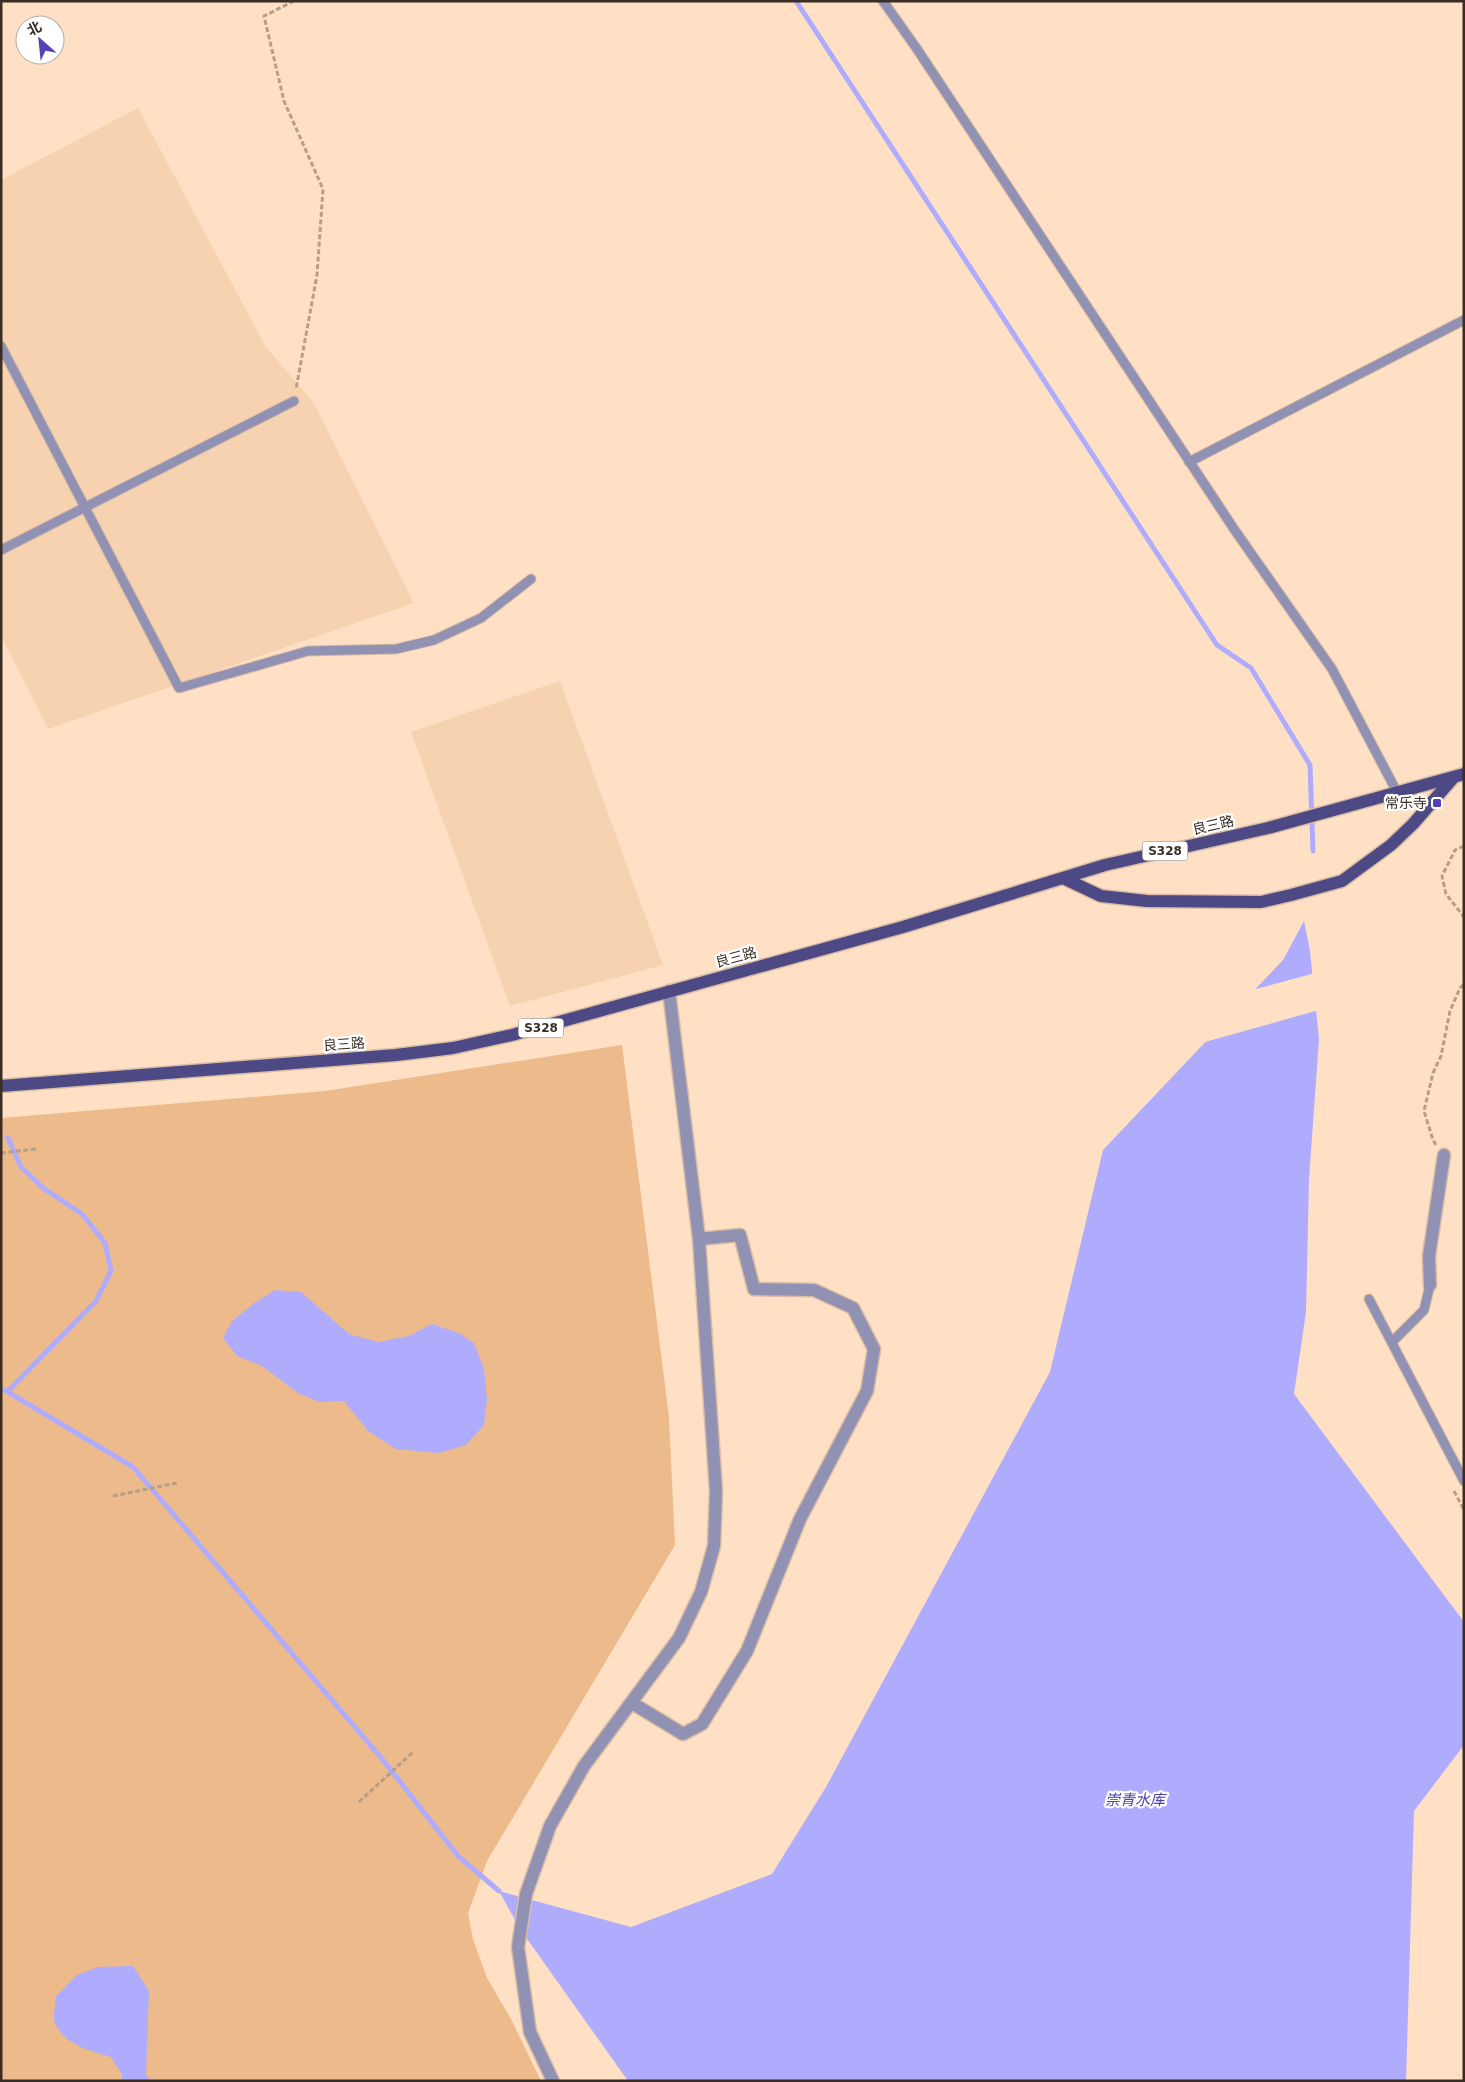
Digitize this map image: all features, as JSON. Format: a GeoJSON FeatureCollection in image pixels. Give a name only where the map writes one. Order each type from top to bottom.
{"type":"FeatureCollection","features":[{"type":"Feature","properties":{"kind":"main road","name":"良三路"},"geometry":{"type":"LineString","coordinates":[[1,1086],[396,1055],[453,1048],[520,1033],[903,927],[1106,865],[1268,828],[1459,776]]}},
{"type":"Feature","properties":{"kind":"main road"},"geometry":{"type":"LineString","coordinates":[[1063,878],[1101,896],[1147,901],[1261,902],[1291,895],[1342,881],[1391,845],[1459,776]]}},
{"type":"Feature","properties":{"kind":"street"},"geometry":{"type":"LineString","coordinates":[[553,2081],[530,2032],[518,1947],[526,1894],[550,1826],[584,1766],[679,1638],[701,1592],[714,1546],[716,1491],[699,1239],[669,991]]}},
{"type":"Feature","properties":{"kind":"street"},"geometry":{"type":"LineString","coordinates":[[1430,1285],[1429,1256],[1444,1155]]}},
{"type":"Feature","properties":{"kind":"street"},"geometry":{"type":"LineString","coordinates":[[632,1703],[683,1734],[702,1724],[747,1651],[800,1520],[867,1391],[874,1349],[853,1308],[814,1290],[754,1288],[740,1235],[699,1239]]}},
{"type":"Feature","properties":{"kind":"lane"},"geometry":{"type":"LineString","coordinates":[[882,1],[917,49],[1234,529],[1332,668],[1397,792]]}},
{"type":"Feature","properties":{"kind":"lane"},"geometry":{"type":"LineString","coordinates":[[1189,462],[1464,320]]}},
{"type":"Feature","properties":{"kind":"lane"},"geometry":{"type":"LineString","coordinates":[[1,346],[180,688],[308,651],[396,649],[434,640],[481,618],[531,579]]}},
{"type":"Feature","properties":{"kind":"lane"},"geometry":{"type":"LineString","coordinates":[[1,550],[294,401]]}},
{"type":"Feature","properties":{"kind":"lane"},"geometry":{"type":"LineString","coordinates":[[1392,1342],[1424,1310],[1430,1285]]}},
{"type":"Feature","properties":{"kind":"lane"},"geometry":{"type":"LineString","coordinates":[[1369,1299],[1464,1481]]}},
{"type":"Feature","properties":{"kind":"path"},"geometry":{"type":"LineString","coordinates":[[294,1],[264,16],[284,101],[323,189],[317,275],[294,401]]}},
{"type":"Feature","properties":{"kind":"path"},"geometry":{"type":"LineString","coordinates":[[1464,846],[1455,850],[1442,876],[1446,894],[1464,917]]}},
{"type":"Feature","properties":{"kind":"path"},"geometry":{"type":"LineString","coordinates":[[1444,1155],[1433,1140],[1424,1110],[1433,1073],[1441,1056],[1450,1011],[1460,988],[1464,984]]}},
{"type":"Feature","properties":{"kind":"path"},"geometry":{"type":"LineString","coordinates":[[1,1153],[36,1149]]}},
{"type":"Feature","properties":{"kind":"path"},"geometry":{"type":"LineString","coordinates":[[113,1496],[176,1482]]}},
{"type":"Feature","properties":{"kind":"path"},"geometry":{"type":"LineString","coordinates":[[359,1802],[413,1752]]}},
{"type":"Feature","properties":{"kind":"shaded area"},"geometry":{"type":"Polygon","coordinates":[[[138,108],[266,347],[313,402],[414,603],[48,729],[1,636],[1,180],[138,108]]]}},
{"type":"Feature","properties":{"kind":"shaded area"},"geometry":{"type":"Polygon","coordinates":[[[560,681],[663,965],[510,1006],[411,732],[560,681]]]}},
{"type":"Feature","properties":{"kind":"shaded area"},"geometry":{"type":"Polygon","coordinates":[[[622,1045],[669,1417],[675,1545],[487,1861],[468,1913],[473,1939],[487,1978],[511,2019],[541,2081],[1,2081],[1,1118],[325,1091],[622,1045]]]}},
{"type":"Feature","properties":{"kind":"water","name":"崇青水库"},"geometry":{"type":"Polygon","coordinates":[[[1304,921],[1310,951],[1319,1039],[1309,1179],[1306,1312],[1294,1394],[1464,1622],[1464,1745],[1414,1811],[1406,2081],[628,2081],[520,1929],[499,1891],[631,1927],[772,1874],[826,1787],[1050,1372],[1103,1150],[1283,960],[1304,921]]]}},
{"type":"Feature","properties":{"kind":"water"},"geometry":{"type":"Polygon","coordinates":[[[275,1290],[301,1292],[349,1334],[378,1342],[409,1336],[432,1324],[459,1333],[474,1343],[484,1369],[487,1400],[484,1425],[466,1445],[439,1453],[396,1449],[368,1431],[344,1401],[319,1402],[298,1393],[262,1366],[237,1356],[223,1338],[232,1321],[253,1304],[275,1290]]]}},
{"type":"Feature","properties":{"kind":"water"},"geometry":{"type":"Polygon","coordinates":[[[133,1966],[149,1991],[146,2075],[151,2081],[122,2081],[122,2075],[111,2057],[71,2042],[59,2031],[54,2020],[56,1996],[77,1975],[98,1967],[133,1966]]]}},
{"type":"Feature","properties":{"kind":"pier"},"geometry":{"type":"Polygon","coordinates":[[[1315,973],[1319,1010],[1205,1042],[1204,1038],[1249,991],[1315,973]]]}},
{"type":"Feature","properties":{"kind":"waterway"},"geometry":{"type":"LineString","coordinates":[[796,1],[1217,645],[1251,668],[1310,765],[1313,851]]}},
{"type":"Feature","properties":{"kind":"waterway"},"geometry":{"type":"LineString","coordinates":[[8,1138],[21,1167],[43,1188],[82,1214],[105,1243],[111,1271],[96,1301],[8,1391]]}},
{"type":"Feature","properties":{"kind":"waterway"},"geometry":{"type":"LineString","coordinates":[[1,1388],[133,1467],[383,1760],[458,1856],[499,1891]]}},
{"type":"Feature","properties":{"kind":"place","name":"常乐寺"},"geometry":{"type":"Point","coordinates":[1437,803]}}]}
